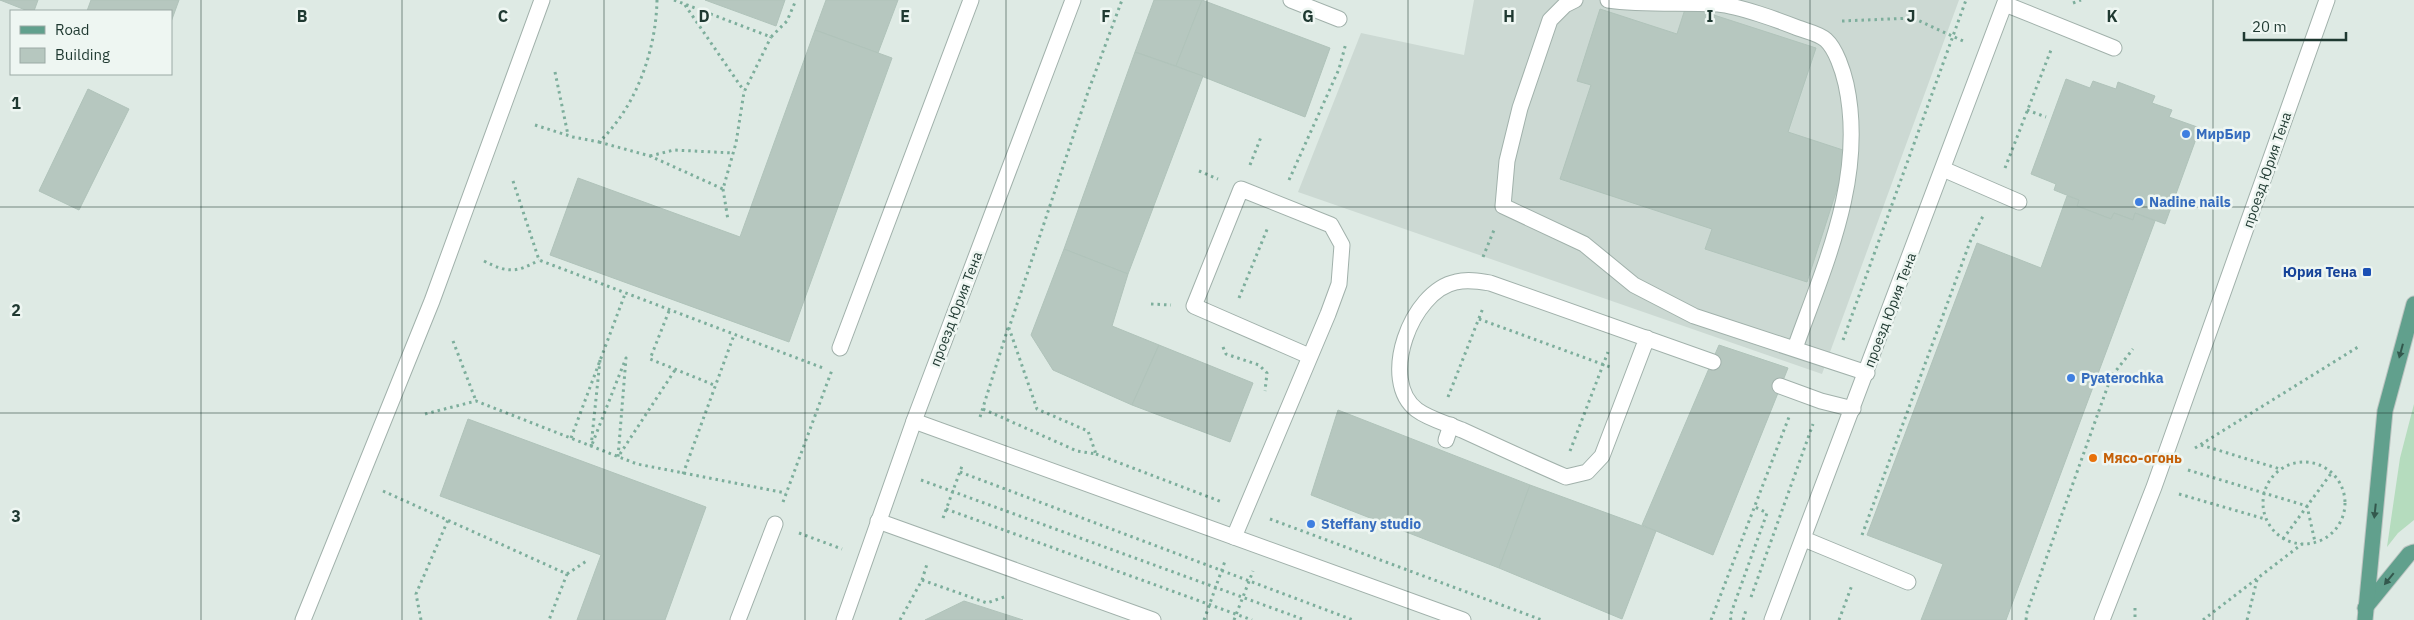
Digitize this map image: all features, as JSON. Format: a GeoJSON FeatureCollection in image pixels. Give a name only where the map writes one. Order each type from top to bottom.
{"type":"FeatureCollection","features":[{"type":"Feature","properties":{"kind":"main road"},"geometry":{"type":"LineString","coordinates":[[2365,614],[2384,411],[2414,304]]}},
{"type":"Feature","properties":{"kind":"main road"},"geometry":{"type":"LineString","coordinates":[[2365,614],[2409,554],[2414,552]]}},
{"type":"Feature","properties":{"kind":"street"},"geometry":{"type":"LineString","coordinates":[[303,620],[432,301],[542,0]]}},
{"type":"Feature","properties":{"kind":"street"},"geometry":{"type":"LineString","coordinates":[[840,348],[971,0]]}},
{"type":"Feature","properties":{"kind":"street","name":"проезд Юрия Тена"},"geometry":{"type":"LineString","coordinates":[[844,620],[914,421],[1073,0]]}},
{"type":"Feature","properties":{"kind":"street"},"geometry":{"type":"LineString","coordinates":[[1291,0],[1339,19]]}},
{"type":"Feature","properties":{"kind":"street"},"geometry":{"type":"LineString","coordinates":[[1575,0],[1565,5],[1550,20],[1520,108],[1508,161],[1503,206],[1584,244],[1634,285],[1694,316],[1867,373]]}},
{"type":"Feature","properties":{"kind":"street"},"geometry":{"type":"LineString","coordinates":[[1608,0],[1631,3],[1720,4],[1785,22],[1826,40],[1843,68],[1850,102],[1852,141],[1848,185],[1829,252],[1795,348]]}},
{"type":"Feature","properties":{"kind":"street","name":"проезд Юрия Тена"},"geometry":{"type":"LineString","coordinates":[[2102,620],[2163,463],[2326,0]]}},
{"type":"Feature","properties":{"kind":"street"},"geometry":{"type":"LineString","coordinates":[[2006,2],[2114,48]]}},
{"type":"Feature","properties":{"kind":"street","name":"проезд Юрия Тена"},"geometry":{"type":"LineString","coordinates":[[1772,620],[2006,2]]}},
{"type":"Feature","properties":{"kind":"street"},"geometry":{"type":"LineString","coordinates":[[1943,169],[2019,202]]}},
{"type":"Feature","properties":{"kind":"street"},"geometry":{"type":"LineString","coordinates":[[1234,537],[1310,356],[1339,284],[1342,245],[1331,225],[1241,189],[1194,306],[1310,356]]}},
{"type":"Feature","properties":{"kind":"street"},"geometry":{"type":"LineString","coordinates":[[1646,338],[1602,456],[1587,472],[1566,477],[1416,409],[1400,385],[1404,338],[1413,316],[1433,293],[1454,282],[1474,281],[1492,284],[1646,338],[1713,362]]}},
{"type":"Feature","properties":{"kind":"street"},"geometry":{"type":"LineString","coordinates":[[1780,386],[1821,401],[1853,409]]}},
{"type":"Feature","properties":{"kind":"street"},"geometry":{"type":"LineString","coordinates":[[914,421],[1463,620]]}},
{"type":"Feature","properties":{"kind":"street"},"geometry":{"type":"LineString","coordinates":[[1445,423],[1446,440]]}},
{"type":"Feature","properties":{"kind":"street"},"geometry":{"type":"LineString","coordinates":[[878,522],[1154,620]]}},
{"type":"Feature","properties":{"kind":"street"},"geometry":{"type":"LineString","coordinates":[[738,620],[775,524]]}},
{"type":"Feature","properties":{"kind":"street"},"geometry":{"type":"LineString","coordinates":[[1804,539],[1908,582]]}},
{"type":"Feature","properties":{"kind":"path"},"geometry":{"type":"LineString","coordinates":[[599,142],[615,127],[633,97],[647,60],[657,21],[657,0]]}},
{"type":"Feature","properties":{"kind":"path"},"geometry":{"type":"LineString","coordinates":[[674,0],[771,37]]}},
{"type":"Feature","properties":{"kind":"path"},"geometry":{"type":"LineString","coordinates":[[728,220],[723,189],[733,153],[744,92],[771,37],[787,21],[796,0]]}},
{"type":"Feature","properties":{"kind":"path"},"geometry":{"type":"LineString","coordinates":[[1096,454],[1088,430],[1037,409],[1008,328],[1122,0]]}},
{"type":"Feature","properties":{"kind":"path"},"geometry":{"type":"LineString","coordinates":[[1835,362],[1966,0]]}},
{"type":"Feature","properties":{"kind":"path"},"geometry":{"type":"LineString","coordinates":[[1839,620],[1860,562],[1863,531],[1970,242],[1996,192],[2070,4],[2081,0]]}},
{"type":"Feature","properties":{"kind":"path"},"geometry":{"type":"LineString","coordinates":[[685,4],[744,92]]}},
{"type":"Feature","properties":{"kind":"path"},"geometry":{"type":"LineString","coordinates":[[1812,34],[1817,22],[1913,18],[1987,51]]}},
{"type":"Feature","properties":{"kind":"path"},"geometry":{"type":"LineString","coordinates":[[1264,395],[1267,386],[1267,373],[1259,365],[1226,354],[1220,340],[1278,204],[1339,69],[1349,34],[1339,19]]}},
{"type":"Feature","properties":{"kind":"path"},"geometry":{"type":"LineString","coordinates":[[555,72],[568,135]]}},
{"type":"Feature","properties":{"kind":"path"},"geometry":{"type":"LineString","coordinates":[[2027,110],[2046,117]]}},
{"type":"Feature","properties":{"kind":"path"},"geometry":{"type":"LineString","coordinates":[[535,124],[568,135],[650,156],[723,189]]}},
{"type":"Feature","properties":{"kind":"path"},"geometry":{"type":"LineString","coordinates":[[650,156],[674,150],[733,153]]}},
{"type":"Feature","properties":{"kind":"path"},"geometry":{"type":"LineString","coordinates":[[513,181],[539,260]]}},
{"type":"Feature","properties":{"kind":"path"},"geometry":{"type":"LineString","coordinates":[[1474,281],[1503,206]]}},
{"type":"Feature","properties":{"kind":"path"},"geometry":{"type":"LineString","coordinates":[[484,261],[498,268],[515,272],[539,260],[832,372]]}},
{"type":"Feature","properties":{"kind":"path"},"geometry":{"type":"LineString","coordinates":[[1445,423],[1492,284]]}},
{"type":"Feature","properties":{"kind":"path"},"geometry":{"type":"LineString","coordinates":[[571,438],[625,294]]}},
{"type":"Feature","properties":{"kind":"path"},"geometry":{"type":"LineString","coordinates":[[669,311],[650,359],[714,385]]}},
{"type":"Feature","properties":{"kind":"path"},"geometry":{"type":"LineString","coordinates":[[1479,319],[1603,365]]}},
{"type":"Feature","properties":{"kind":"path"},"geometry":{"type":"LineString","coordinates":[[1561,474],[1617,328]]}},
{"type":"Feature","properties":{"kind":"path"},"geometry":{"type":"LineString","coordinates":[[683,474],[714,385],[734,335]]}},
{"type":"Feature","properties":{"kind":"path"},"geometry":{"type":"LineString","coordinates":[[453,341],[476,401]]}},
{"type":"Feature","properties":{"kind":"path"},"geometry":{"type":"LineString","coordinates":[[2163,463],[2201,445],[2358,347]]}},
{"type":"Feature","properties":{"kind":"path"},"geometry":{"type":"LineString","coordinates":[[840,348],[775,524],[866,558]]}},
{"type":"Feature","properties":{"kind":"path"},"geometry":{"type":"LineString","coordinates":[[2026,620],[2027,612],[2111,377],[2133,350]]}},
{"type":"Feature","properties":{"kind":"path"},"geometry":{"type":"LineString","coordinates":[[591,446],[626,358],[618,457]]}},
{"type":"Feature","properties":{"kind":"path"},"geometry":{"type":"LineString","coordinates":[[591,446],[600,360]]}},
{"type":"Feature","properties":{"kind":"path"},"geometry":{"type":"LineString","coordinates":[[618,457],[675,370]]}},
{"type":"Feature","properties":{"kind":"path"},"geometry":{"type":"LineString","coordinates":[[425,414],[476,401],[636,464],[786,493]]}},
{"type":"Feature","properties":{"kind":"path"},"geometry":{"type":"LineString","coordinates":[[1743,620],[1821,401]]}},
{"type":"Feature","properties":{"kind":"path"},"geometry":{"type":"LineString","coordinates":[[983,409],[1077,451],[1096,454],[1224,502],[1227,494]]}},
{"type":"Feature","properties":{"kind":"path"},"geometry":{"type":"LineString","coordinates":[[1711,620],[1789,417]]}},
{"type":"Feature","properties":{"kind":"path"},"geometry":{"type":"LineString","coordinates":[[2201,445],[2280,469]]}},
{"type":"Feature","properties":{"kind":"path"},"geometry":{"type":"LineString","coordinates":[[2306,462],[2320,465],[2332,472],[2340,484],[2345,508],[2342,521],[2334,532],[2323,540],[2303,544],[2283,539],[2272,530],[2265,519],[2264,491],[2270,479],[2280,469],[2293,463],[2306,462]]}},
{"type":"Feature","properties":{"kind":"path"},"geometry":{"type":"LineString","coordinates":[[2163,463],[2264,491],[2307,506]]}},
{"type":"Feature","properties":{"kind":"path"},"geometry":{"type":"LineString","coordinates":[[897,470],[1306,620]]}},
{"type":"Feature","properties":{"kind":"path"},"geometry":{"type":"LineString","coordinates":[[960,472],[1353,620]]}},
{"type":"Feature","properties":{"kind":"path"},"geometry":{"type":"LineString","coordinates":[[2283,539],[2332,472]]}},
{"type":"Feature","properties":{"kind":"path"},"geometry":{"type":"LineString","coordinates":[[359,481],[567,574]]}},
{"type":"Feature","properties":{"kind":"path"},"geometry":{"type":"LineString","coordinates":[[2154,487],[2265,519]]}},
{"type":"Feature","properties":{"kind":"path"},"geometry":{"type":"LineString","coordinates":[[2307,506],[2315,542]]}},
{"type":"Feature","properties":{"kind":"path"},"geometry":{"type":"LineString","coordinates":[[1731,620],[1730,616],[1767,513],[1755,507]]}},
{"type":"Feature","properties":{"kind":"path"},"geometry":{"type":"LineString","coordinates":[[946,510],[1252,620]]}},
{"type":"Feature","properties":{"kind":"path"},"geometry":{"type":"LineString","coordinates":[[1246,510],[1542,620]]}},
{"type":"Feature","properties":{"kind":"path"},"geometry":{"type":"LineString","coordinates":[[421,620],[416,594],[448,520]]}},
{"type":"Feature","properties":{"kind":"path"},"geometry":{"type":"LineString","coordinates":[[1204,620],[1234,537]]}},
{"type":"Feature","properties":{"kind":"path"},"geometry":{"type":"LineString","coordinates":[[2202,620],[2303,544]]}},
{"type":"Feature","properties":{"kind":"path"},"geometry":{"type":"LineString","coordinates":[[1234,620],[1262,547]]}},
{"type":"Feature","properties":{"kind":"path"},"geometry":{"type":"LineString","coordinates":[[549,620],[567,574],[588,560]]}},
{"type":"Feature","properties":{"kind":"path"},"geometry":{"type":"LineString","coordinates":[[2247,620],[2257,579]]}},
{"type":"Feature","properties":{"kind":"path"},"geometry":{"type":"LineString","coordinates":[[900,620],[922,580],[987,603],[1012,594]]}},
{"type":"Feature","properties":{"kind":"shaded area"},"geometry":{"type":"Polygon","coordinates":[[[1474,0],[1959,0],[1822,374],[1298,192],[1361,33],[1464,55],[1474,0]]]}},
{"type":"Feature","properties":{"kind":"green space"},"geometry":{"type":"Polygon","coordinates":[[[2414,404],[2414,520],[2398,533],[2387,547],[2400,458],[2414,404]]]}},
{"type":"Feature","properties":{"kind":"building"},"geometry":{"type":"Polygon","coordinates":[[[0,0],[38,0],[34,10],[25,10],[0,0]]]}},
{"type":"Feature","properties":{"kind":"building"},"geometry":{"type":"Polygon","coordinates":[[[91,0],[179,0],[172,19],[172,10],[87,10],[91,0]]]}},
{"type":"Feature","properties":{"kind":"building"},"geometry":{"type":"Polygon","coordinates":[[[705,0],[785,0],[776,26],[705,0]]]}},
{"type":"Feature","properties":{"kind":"building"},"geometry":{"type":"Polygon","coordinates":[[[826,0],[898,0],[878,53],[815,30],[826,0]]]}},
{"type":"Feature","properties":{"kind":"building"},"geometry":{"type":"Polygon","coordinates":[[[1154,0],[1202,0],[1176,66],[1135,52],[1154,0]]]}},
{"type":"Feature","properties":{"kind":"building"},"geometry":{"type":"Polygon","coordinates":[[[1202,0],[1330,48],[1305,117],[1176,66],[1202,0]]]}},
{"type":"Feature","properties":{"kind":"building"},"geometry":{"type":"Polygon","coordinates":[[[1686,6],[1816,48],[1788,132],[1849,152],[1807,282],[1705,249],[1712,229],[1560,179],[1591,85],[1577,81],[1600,9],[1677,34],[1686,6]]]}},
{"type":"Feature","properties":{"kind":"building"},"geometry":{"type":"Polygon","coordinates":[[[815,30],[892,58],[789,342],[550,255],[578,178],[740,237],[815,30]]]}},
{"type":"Feature","properties":{"kind":"building"},"geometry":{"type":"Polygon","coordinates":[[[1135,52],[1203,76],[1128,274],[1064,249],[1135,52]]]}},
{"type":"Feature","properties":{"kind":"building"},"geometry":{"type":"Polygon","coordinates":[[[2066,79],[2090,88],[2093,81],[2116,89],[2118,82],[2155,96],[2152,103],[2172,110],[2169,117],[2200,128],[2165,224],[2135,213],[2133,220],[2114,213],[2111,219],[2077,206],[2079,200],[2054,190],[2056,184],[2031,174],[2066,79]]]}},
{"type":"Feature","properties":{"kind":"building"},"geometry":{"type":"Polygon","coordinates":[[[88,89],[129,109],[79,210],[39,191],[88,89]]]}},
{"type":"Feature","properties":{"kind":"building"},"geometry":{"type":"Polygon","coordinates":[[[2067,196],[2079,200],[2077,206],[2111,219],[2114,213],[2133,220],[2135,213],[2155,221],[2006,620],[1921,620],[1943,564],[1867,535],[1977,243],[2041,268],[2067,196]]]}},
{"type":"Feature","properties":{"kind":"building"},"geometry":{"type":"Polygon","coordinates":[[[1064,249],[1128,274],[1112,326],[1159,345],[1132,405],[1053,370],[1031,335],[1064,249]]]}},
{"type":"Feature","properties":{"kind":"building"},"geometry":{"type":"Polygon","coordinates":[[[1159,345],[1253,383],[1230,442],[1132,405],[1159,345]]]}},
{"type":"Feature","properties":{"kind":"building"},"geometry":{"type":"Polygon","coordinates":[[[1719,345],[1788,368],[1713,555],[1642,525],[1719,345]]]}},
{"type":"Feature","properties":{"kind":"building"},"geometry":{"type":"Polygon","coordinates":[[[1338,410],[1530,485],[1499,568],[1311,495],[1338,410]]]}},
{"type":"Feature","properties":{"kind":"building"},"geometry":{"type":"Polygon","coordinates":[[[468,419],[706,507],[665,620],[577,620],[601,555],[440,496],[468,419]]]}},
{"type":"Feature","properties":{"kind":"building"},"geometry":{"type":"Polygon","coordinates":[[[1530,485],[1656,531],[1622,619],[1499,568],[1530,485]]]}},
{"type":"Feature","properties":{"kind":"building"},"geometry":{"type":"Polygon","coordinates":[[[964,601],[1023,620],[925,620],[964,601]]]}},
{"type":"Feature","properties":{"kind":"place","name":"МирБир"},"geometry":{"type":"Point","coordinates":[2186,134]}},
{"type":"Feature","properties":{"kind":"place","name":"Nadine nails"},"geometry":{"type":"Point","coordinates":[2139,202]}},
{"type":"Feature","properties":{"kind":"place","name":"Юрия Тена"},"geometry":{"type":"Point","coordinates":[2367,272]}},
{"type":"Feature","properties":{"kind":"place","name":"Pyaterochka"},"geometry":{"type":"Point","coordinates":[2071,378]}},
{"type":"Feature","properties":{"kind":"place","name":"Мясо-огонь"},"geometry":{"type":"Point","coordinates":[2093,458]}},
{"type":"Feature","properties":{"kind":"place","name":"Steffany studio"},"geometry":{"type":"Point","coordinates":[1311,524]}}]}
